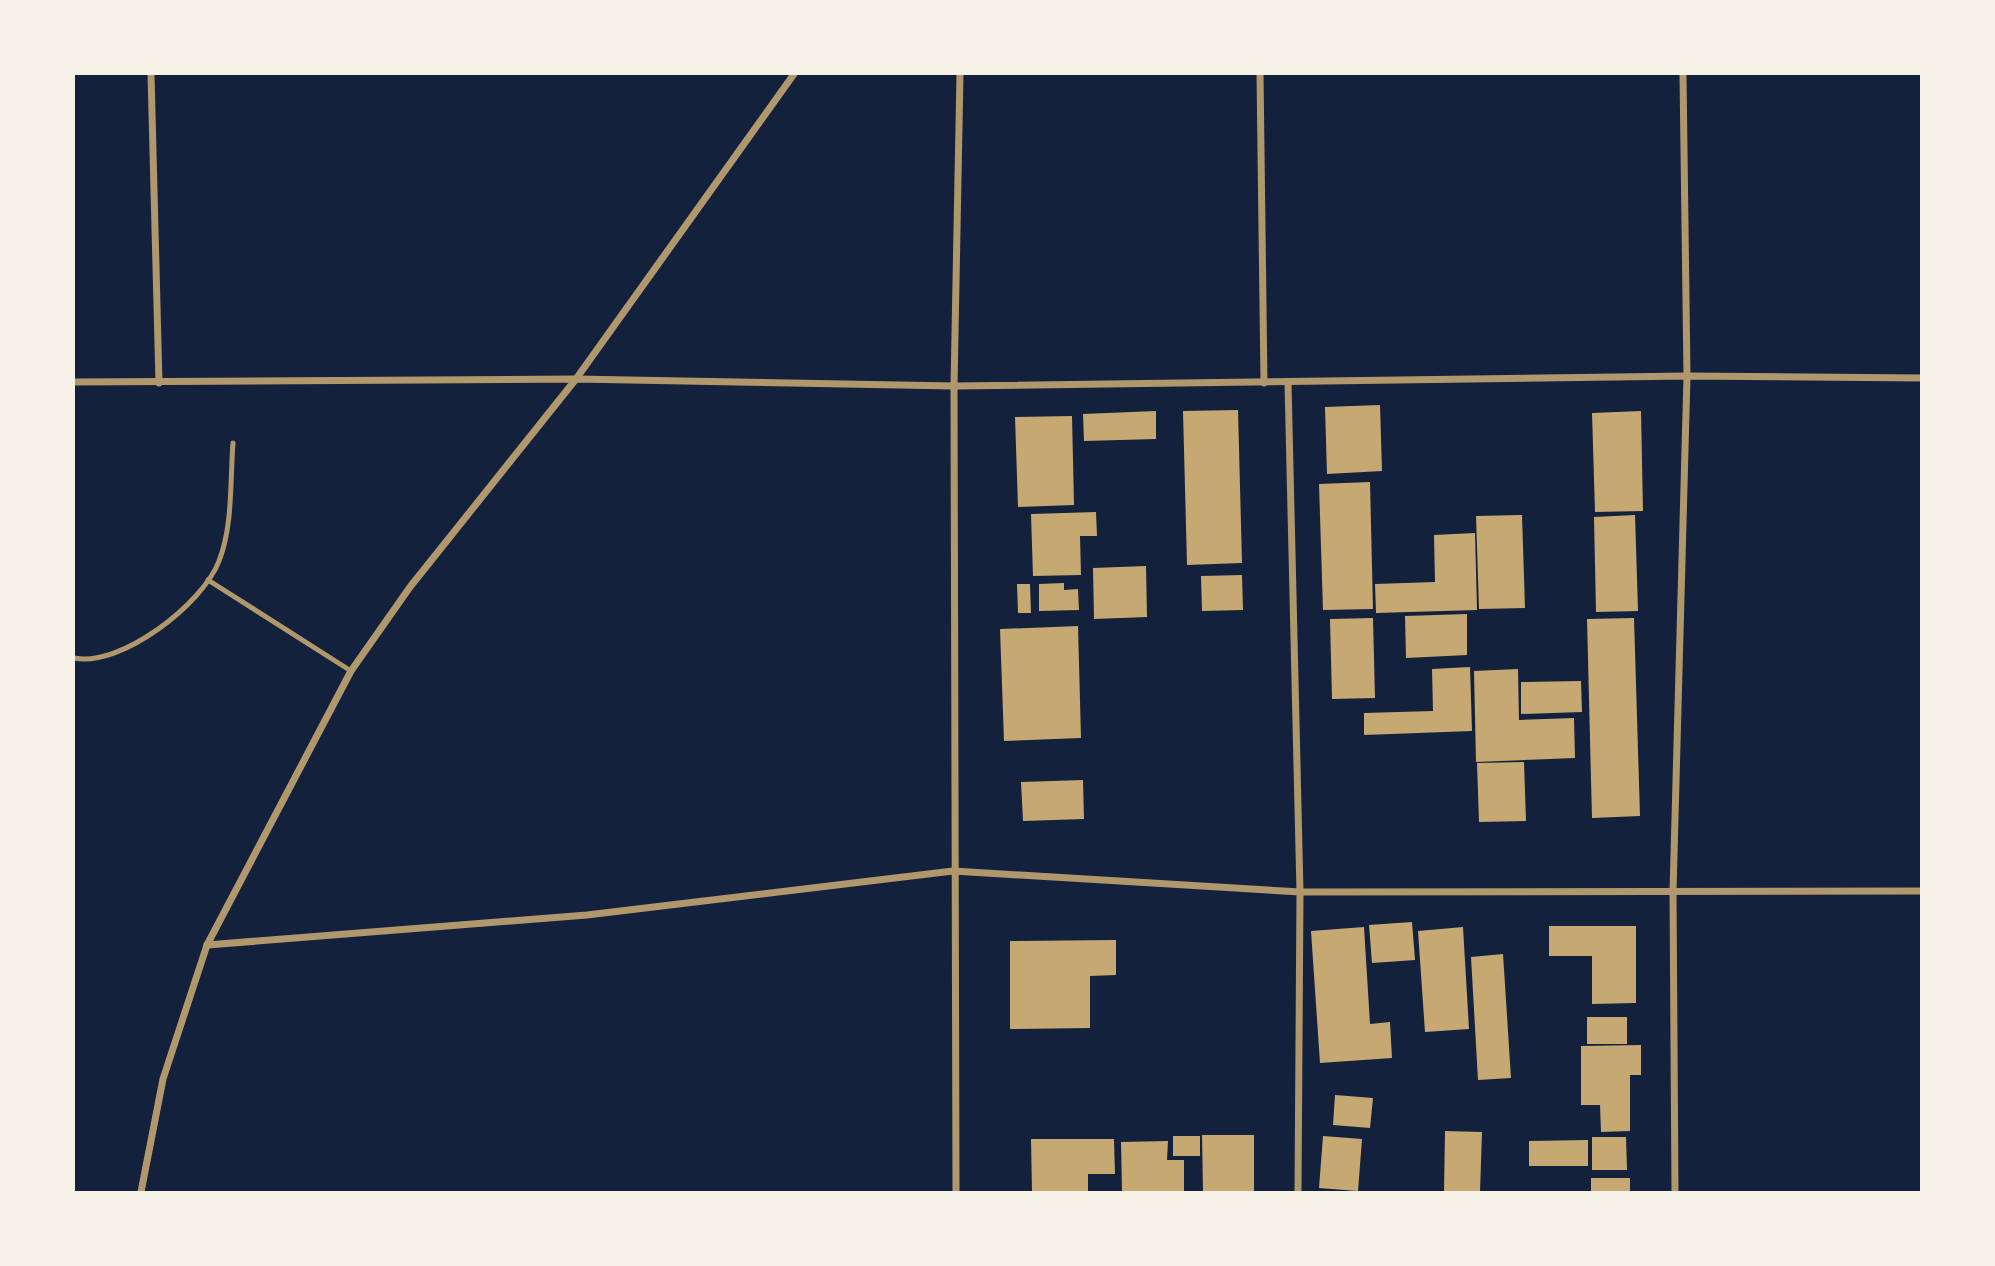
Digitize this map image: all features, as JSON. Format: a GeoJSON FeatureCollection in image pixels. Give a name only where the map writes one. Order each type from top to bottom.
{"type":"FeatureCollection","features":[{"type":"Feature","properties":{"kind":"street"},"geometry":{"type":"LineString","coordinates":[[152,74],[159,383]]}},
{"type":"Feature","properties":{"kind":"street"},"geometry":{"type":"LineString","coordinates":[[141,1192],[163,1079],[207,945],[351,671],[411,587],[576,380],[794,74]]}},
{"type":"Feature","properties":{"kind":"street"},"geometry":{"type":"LineString","coordinates":[[956,1192],[953,871],[954,386],[960,74]]}},
{"type":"Feature","properties":{"kind":"street"},"geometry":{"type":"LineString","coordinates":[[1260,74],[1264,383]]}},
{"type":"Feature","properties":{"kind":"street"},"geometry":{"type":"LineString","coordinates":[[1675,1192],[1673,892],[1687,376],[1684,74]]}},
{"type":"Feature","properties":{"kind":"street"},"geometry":{"type":"LineString","coordinates":[[74,382],[576,380],[954,386],[1687,376],[1922,378]]}},
{"type":"Feature","properties":{"kind":"street"},"geometry":{"type":"LineString","coordinates":[[1288,383],[1300,892],[1298,1192]]}},
{"type":"Feature","properties":{"kind":"street"},"geometry":{"type":"LineString","coordinates":[[207,945],[587,915],[953,871],[1300,892],[1922,891]]}},
{"type":"Feature","properties":{"kind":"lane"},"geometry":{"type":"LineString","coordinates":[[74,658],[100,658],[129,648],[159,627],[208,580],[219,563],[224,545],[233,443]]}},
{"type":"Feature","properties":{"kind":"lane"},"geometry":{"type":"LineString","coordinates":[[208,580],[351,671]]}},
{"type":"Feature","properties":{"kind":"building"},"geometry":{"type":"Polygon","coordinates":[[[1380,405],[1382,471],[1327,474],[1325,407],[1380,405]]]}},
{"type":"Feature","properties":{"kind":"building"},"geometry":{"type":"Polygon","coordinates":[[[1238,410],[1242,563],[1187,565],[1183,411],[1238,410]]]}},
{"type":"Feature","properties":{"kind":"building"},"geometry":{"type":"Polygon","coordinates":[[[1156,411],[1156,439],[1084,441],[1083,414],[1156,411]]]}},
{"type":"Feature","properties":{"kind":"building"},"geometry":{"type":"Polygon","coordinates":[[[1641,411],[1643,511],[1595,512],[1592,413],[1641,411]]]}},
{"type":"Feature","properties":{"kind":"building"},"geometry":{"type":"Polygon","coordinates":[[[1072,416],[1074,505],[1018,507],[1015,417],[1072,416]]]}},
{"type":"Feature","properties":{"kind":"building"},"geometry":{"type":"Polygon","coordinates":[[[1370,482],[1373,609],[1323,610],[1319,484],[1370,482]]]}},
{"type":"Feature","properties":{"kind":"building"},"geometry":{"type":"Polygon","coordinates":[[[1096,512],[1097,536],[1080,536],[1081,575],[1033,576],[1031,514],[1096,512]]]}},
{"type":"Feature","properties":{"kind":"building"},"geometry":{"type":"Polygon","coordinates":[[[1522,515],[1525,608],[1479,609],[1476,516],[1522,515]]]}},
{"type":"Feature","properties":{"kind":"building"},"geometry":{"type":"Polygon","coordinates":[[[1635,515],[1638,611],[1596,612],[1594,517],[1635,515]]]}},
{"type":"Feature","properties":{"kind":"building"},"geometry":{"type":"Polygon","coordinates":[[[1475,533],[1477,610],[1376,613],[1375,584],[1435,582],[1434,535],[1475,533]]]}},
{"type":"Feature","properties":{"kind":"building"},"geometry":{"type":"Polygon","coordinates":[[[1146,566],[1147,617],[1094,619],[1093,568],[1146,566]]]}},
{"type":"Feature","properties":{"kind":"building"},"geometry":{"type":"Polygon","coordinates":[[[1242,575],[1243,610],[1202,611],[1201,576],[1242,575]]]}},
{"type":"Feature","properties":{"kind":"building"},"geometry":{"type":"Polygon","coordinates":[[[1064,583],[1064,590],[1078,589],[1079,610],[1039,611],[1039,584],[1064,583]]]}},
{"type":"Feature","properties":{"kind":"building"},"geometry":{"type":"Polygon","coordinates":[[[1017,584],[1030,584],[1031,613],[1018,613],[1017,584]]]}},
{"type":"Feature","properties":{"kind":"building"},"geometry":{"type":"Polygon","coordinates":[[[1467,614],[1467,655],[1406,658],[1405,616],[1467,614]]]}},
{"type":"Feature","properties":{"kind":"building"},"geometry":{"type":"Polygon","coordinates":[[[1373,618],[1375,698],[1332,699],[1330,619],[1373,618]]]}},
{"type":"Feature","properties":{"kind":"building"},"geometry":{"type":"Polygon","coordinates":[[[1634,618],[1640,816],[1592,818],[1587,619],[1634,618]]]}},
{"type":"Feature","properties":{"kind":"building"},"geometry":{"type":"Polygon","coordinates":[[[1078,626],[1081,738],[1004,741],[1000,629],[1078,626]]]}},
{"type":"Feature","properties":{"kind":"building"},"geometry":{"type":"Polygon","coordinates":[[[1470,667],[1472,731],[1364,735],[1364,713],[1433,711],[1432,669],[1470,667]]]}},
{"type":"Feature","properties":{"kind":"building"},"geometry":{"type":"Polygon","coordinates":[[[1518,669],[1519,720],[1574,718],[1575,758],[1476,762],[1474,671],[1518,669]]]}},
{"type":"Feature","properties":{"kind":"building"},"geometry":{"type":"Polygon","coordinates":[[[1581,681],[1582,712],[1521,714],[1521,682],[1581,681]]]}},
{"type":"Feature","properties":{"kind":"building"},"geometry":{"type":"Polygon","coordinates":[[[1524,762],[1526,821],[1479,822],[1477,763],[1524,762]]]}},
{"type":"Feature","properties":{"kind":"building"},"geometry":{"type":"Polygon","coordinates":[[[1083,780],[1084,819],[1023,821],[1021,782],[1083,780]]]}},
{"type":"Feature","properties":{"kind":"building"},"geometry":{"type":"Polygon","coordinates":[[[1412,922],[1415,960],[1372,963],[1369,925],[1412,922]]]}},
{"type":"Feature","properties":{"kind":"building"},"geometry":{"type":"Polygon","coordinates":[[[1549,926],[1636,926],[1636,1003],[1592,1004],[1592,956],[1549,956],[1549,926]]]}},
{"type":"Feature","properties":{"kind":"building"},"geometry":{"type":"Polygon","coordinates":[[[1364,927],[1370,1024],[1390,1022],[1392,1058],[1320,1063],[1311,931],[1364,927]]]}},
{"type":"Feature","properties":{"kind":"building"},"geometry":{"type":"Polygon","coordinates":[[[1463,927],[1469,1029],[1425,1032],[1418,931],[1463,927]]]}},
{"type":"Feature","properties":{"kind":"building"},"geometry":{"type":"Polygon","coordinates":[[[1116,940],[1116,975],[1090,976],[1090,1028],[1010,1029],[1010,941],[1116,940]]]}},
{"type":"Feature","properties":{"kind":"building"},"geometry":{"type":"Polygon","coordinates":[[[1503,954],[1511,1078],[1478,1080],[1471,957],[1503,954]]]}},
{"type":"Feature","properties":{"kind":"building"},"geometry":{"type":"Polygon","coordinates":[[[1587,1017],[1627,1017],[1627,1044],[1587,1044],[1587,1017]]]}},
{"type":"Feature","properties":{"kind":"building"},"geometry":{"type":"Polygon","coordinates":[[[1641,1045],[1641,1075],[1630,1075],[1630,1131],[1601,1132],[1600,1105],[1581,1105],[1581,1046],[1641,1045]]]}},
{"type":"Feature","properties":{"kind":"building"},"geometry":{"type":"Polygon","coordinates":[[[1335,1095],[1373,1098],[1370,1128],[1333,1125],[1335,1095]]]}},
{"type":"Feature","properties":{"kind":"building"},"geometry":{"type":"Polygon","coordinates":[[[1445,1131],[1482,1132],[1480,1192],[1444,1192],[1445,1131]]]}},
{"type":"Feature","properties":{"kind":"building"},"geometry":{"type":"Polygon","coordinates":[[[1202,1135],[1254,1135],[1254,1192],[1203,1192],[1202,1135]]]}},
{"type":"Feature","properties":{"kind":"building"},"geometry":{"type":"Polygon","coordinates":[[[1173,1136],[1200,1136],[1200,1156],[1173,1156],[1173,1136]]]}},
{"type":"Feature","properties":{"kind":"building"},"geometry":{"type":"Polygon","coordinates":[[[1323,1136],[1362,1139],[1358,1191],[1319,1188],[1323,1136]]]}},
{"type":"Feature","properties":{"kind":"building"},"geometry":{"type":"Polygon","coordinates":[[[1592,1137],[1626,1137],[1627,1170],[1592,1170],[1592,1137]]]}},
{"type":"Feature","properties":{"kind":"building"},"geometry":{"type":"Polygon","coordinates":[[[1031,1139],[1114,1139],[1115,1174],[1088,1174],[1088,1192],[1032,1192],[1031,1139]]]}},
{"type":"Feature","properties":{"kind":"building"},"geometry":{"type":"Polygon","coordinates":[[[1588,1140],[1588,1166],[1529,1166],[1529,1141],[1588,1140]]]}},
{"type":"Feature","properties":{"kind":"building"},"geometry":{"type":"Polygon","coordinates":[[[1168,1141],[1167,1160],[1184,1160],[1184,1192],[1122,1192],[1121,1142],[1168,1141]]]}},
{"type":"Feature","properties":{"kind":"building"},"geometry":{"type":"Polygon","coordinates":[[[1591,1178],[1630,1178],[1630,1192],[1591,1192],[1591,1178]]]}}]}
